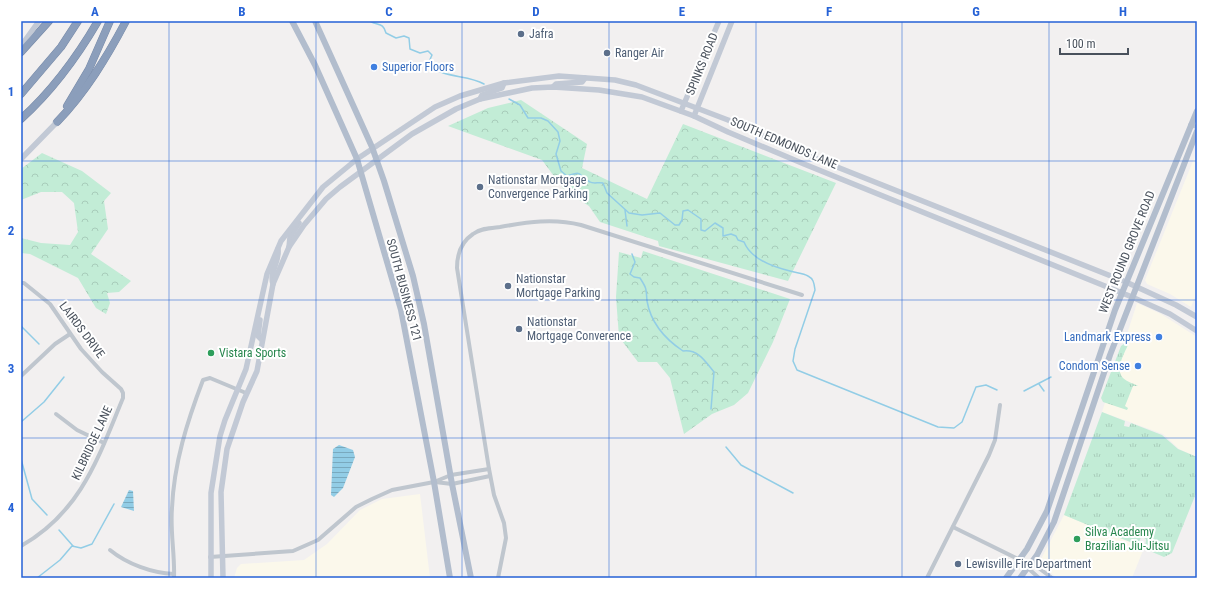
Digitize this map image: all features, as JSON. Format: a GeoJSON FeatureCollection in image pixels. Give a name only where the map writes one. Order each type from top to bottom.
{"type":"FeatureCollection","features":[{"type":"Feature","properties":{"kind":"highway"},"geometry":{"type":"LineString","coordinates":[[21,52],[49,21]]}},
{"type":"Feature","properties":{"kind":"highway"},"geometry":{"type":"LineString","coordinates":[[21,94],[61,47],[78,21]]}},
{"type":"Feature","properties":{"kind":"highway"},"geometry":{"type":"LineString","coordinates":[[21,119],[50,89],[70,64],[98,21]]}},
{"type":"Feature","properties":{"kind":"highway"},"geometry":{"type":"LineString","coordinates":[[57,122],[89,69],[110,21]]}},
{"type":"Feature","properties":{"kind":"highway"},"geometry":{"type":"LineString","coordinates":[[57,122],[75,102],[98,70],[126,21]]}},
{"type":"Feature","properties":{"kind":"main road"},"geometry":{"type":"LineString","coordinates":[[21,46],[39,21]]}},
{"type":"Feature","properties":{"kind":"main road","name":"SOUTH BUSINESS 121"},"geometry":{"type":"LineString","coordinates":[[292,21],[315,65],[357,159],[401,310],[434,482],[445,549],[444,554],[449,578]]}},
{"type":"Feature","properties":{"kind":"main road","name":"SOUTH BUSINESS 121"},"geometry":{"type":"LineString","coordinates":[[315,21],[377,160],[414,282],[424,324],[452,484],[471,578]]}},
{"type":"Feature","properties":{"kind":"main road","name":"SPINKS ROAD"},"geometry":{"type":"LineString","coordinates":[[681,111],[719,21]]}},
{"type":"Feature","properties":{"kind":"main road","name":"SPINKS ROAD"},"geometry":{"type":"LineString","coordinates":[[694,116],[732,21]]}},
{"type":"Feature","properties":{"kind":"main road","name":"SOUTH EDMONDS LANE"},"geometry":{"type":"LineString","coordinates":[[312,202],[323,188],[372,148],[435,107],[460,96],[504,83],[528,78],[558,76],[623,82],[697,108],[856,174],[1126,282],[1176,305],[1197,317]]}},
{"type":"Feature","properties":{"kind":"main road"},"geometry":{"type":"LineString","coordinates":[[553,87],[561,82],[582,82],[585,78]]}},
{"type":"Feature","properties":{"kind":"main road"},"geometry":{"type":"LineString","coordinates":[[480,99],[482,95],[502,88],[504,83]]}},
{"type":"Feature","properties":{"kind":"main road","name":"SOUTH EDMONDS LANE"},"geometry":{"type":"LineString","coordinates":[[289,247],[304,225],[326,199],[412,134],[456,109],[480,99],[532,88],[582,88],[630,95],[694,116],[849,183],[1132,297],[1170,314],[1197,331]]}},
{"type":"Feature","properties":{"kind":"main road","name":"WEST ROUND GROVE ROAD"},"geometry":{"type":"LineString","coordinates":[[1006,578],[1020,560],[1047,511],[1106,335],[1190,124],[1197,111]]}},
{"type":"Feature","properties":{"kind":"main road"},"geometry":{"type":"LineString","coordinates":[[21,159],[57,122]]}},
{"type":"Feature","properties":{"kind":"main road","name":"WEST ROUND GROVE ROAD"},"geometry":{"type":"LineString","coordinates":[[1020,578],[1032,563],[1047,537],[1057,514],[1102,378],[1197,131]]}},
{"type":"Feature","properties":{"kind":"main road"},"geometry":{"type":"LineString","coordinates":[[849,183],[856,174]]}},
{"type":"Feature","properties":{"kind":"main road"},"geometry":{"type":"LineString","coordinates":[[223,578],[221,492],[224,469],[234,427],[246,393],[257,371],[273,284],[289,247],[290,237],[312,202]]}},
{"type":"Feature","properties":{"kind":"main road"},"geometry":{"type":"LineString","coordinates":[[211,578],[211,493],[215,463],[225,420],[246,369],[267,274],[281,241],[312,202]]}},
{"type":"Feature","properties":{"kind":"main road"},"geometry":{"type":"LineString","coordinates":[[273,284],[271,276],[279,256],[278,248]]}},
{"type":"Feature","properties":{"kind":"main road"},"geometry":{"type":"LineString","coordinates":[[259,310],[260,316],[258,336],[262,340]]}},
{"type":"Feature","properties":{"kind":"street"},"geometry":{"type":"LineString","coordinates":[[1190,124],[1197,127]]}},
{"type":"Feature","properties":{"kind":"street"},"geometry":{"type":"LineString","coordinates":[[498,578],[506,538],[504,523],[494,495],[490,476],[457,268],[459,250],[466,240],[475,233],[487,228],[546,220],[570,222],[802,295]]}},
{"type":"Feature","properties":{"kind":"street","name":"LAIRDS DRIVE"},"geometry":{"type":"LineString","coordinates":[[21,283],[24,283],[50,304],[70,334],[102,372],[123,393]]}},
{"type":"Feature","properties":{"kind":"street"},"geometry":{"type":"LineString","coordinates":[[21,376],[55,344],[70,334]]}},
{"type":"Feature","properties":{"kind":"street"},"geometry":{"type":"LineString","coordinates":[[110,550],[120,559],[160,574],[174,576],[172,509],[174,472],[189,416],[203,380],[210,378],[246,393]]}},
{"type":"Feature","properties":{"kind":"street","name":"KILBRIDGE LANE"},"geometry":{"type":"LineString","coordinates":[[22,544],[50,525],[77,496],[89,477],[123,398],[123,393]]}},
{"type":"Feature","properties":{"kind":"street"},"geometry":{"type":"LineString","coordinates":[[927,578],[989,455],[995,440],[1000,405]]}},
{"type":"Feature","properties":{"kind":"street"},"geometry":{"type":"LineString","coordinates":[[56,414],[77,430],[104,443]]}},
{"type":"Feature","properties":{"kind":"street"},"geometry":{"type":"LineString","coordinates":[[210,557],[278,553],[306,547],[318,540],[356,507],[372,498],[392,490],[434,482],[451,475],[489,469]]}},
{"type":"Feature","properties":{"kind":"street"},"geometry":{"type":"LineString","coordinates":[[434,482],[452,484],[490,476]]}},
{"type":"Feature","properties":{"kind":"street"},"geometry":{"type":"LineString","coordinates":[[953,527],[1020,560],[1032,563],[1052,578]]}},
{"type":"Feature","properties":{"kind":"street"},"geometry":{"type":"LineString","coordinates":[[1020,560],[1027,569],[1039,578]]}},
{"type":"Feature","properties":{"kind":"shaded area"},"geometry":{"type":"Polygon","coordinates":[[[1197,151],[1197,292],[1191,307],[1170,294],[1147,284],[1145,280],[1197,151]]]}},
{"type":"Feature","properties":{"kind":"shaded area"},"geometry":{"type":"Polygon","coordinates":[[[1137,303],[1161,314],[1197,337],[1197,457],[1179,449],[1163,434],[1102,412],[1137,303]]]}},
{"type":"Feature","properties":{"kind":"shaded area"},"geometry":{"type":"Polygon","coordinates":[[[420,494],[430,578],[234,578],[237,568],[241,564],[304,560],[327,544],[360,510],[382,499],[420,494]]]}},
{"type":"Feature","properties":{"kind":"shaded area"},"geometry":{"type":"Polygon","coordinates":[[[1064,515],[1144,548],[1132,578],[1057,578],[1041,565],[1041,559],[1064,515]]]}},
{"type":"Feature","properties":{"kind":"green space"},"geometry":{"type":"Polygon","coordinates":[[[521,100],[587,144],[582,168],[647,199],[683,124],[836,183],[788,281],[659,246],[658,241],[600,222],[589,206],[565,191],[542,160],[448,126],[488,108],[521,100]]]}},
{"type":"Feature","properties":{"kind":"green space"},"geometry":{"type":"Polygon","coordinates":[[[42,153],[82,171],[111,193],[104,201],[108,229],[91,254],[131,281],[119,292],[107,293],[110,303],[106,314],[96,308],[78,278],[30,254],[21,253],[21,238],[41,243],[70,245],[78,232],[74,203],[62,192],[41,192],[21,200],[21,169],[42,153]]]}},
{"type":"Feature","properties":{"kind":"green space"},"geometry":{"type":"Polygon","coordinates":[[[643,251],[790,299],[773,342],[748,393],[734,405],[712,414],[684,434],[670,378],[657,362],[638,362],[619,337],[616,297],[619,252],[641,258],[643,251]]]}},
{"type":"Feature","properties":{"kind":"green space"},"geometry":{"type":"Polygon","coordinates":[[[1125,343],[1128,345],[1120,366],[1121,374],[1123,378],[1138,386],[1133,386],[1125,406],[1128,408],[1127,410],[1103,402],[1101,398],[1121,346],[1125,343]]]}},
{"type":"Feature","properties":{"kind":"green space"},"geometry":{"type":"Polygon","coordinates":[[[1102,412],[1125,421],[1124,426],[1129,427],[1131,423],[1162,435],[1178,449],[1197,457],[1197,491],[1172,553],[1164,557],[1145,549],[1146,539],[1125,528],[1119,538],[1064,515],[1102,412]]]}},
{"type":"Feature","properties":{"kind":"green space"},"geometry":{"type":"Polygon","coordinates":[[[1124,528],[1141,537],[1138,545],[1120,538],[1124,528]]]}},
{"type":"Feature","properties":{"kind":"water"},"geometry":{"type":"Polygon","coordinates":[[[339,445],[353,450],[355,457],[343,488],[334,497],[331,495],[333,449],[339,445]]]}},
{"type":"Feature","properties":{"kind":"water"},"geometry":{"type":"Polygon","coordinates":[[[129,490],[133,491],[134,511],[121,507],[129,490]]]}},
{"type":"Feature","properties":{"kind":"waterway"},"geometry":{"type":"LineString","coordinates":[[370,21],[382,26],[386,33],[396,38],[404,36],[409,38],[410,49],[420,53],[428,51],[432,55],[428,64],[434,69],[484,84]]}},
{"type":"Feature","properties":{"kind":"waterway"},"geometry":{"type":"LineString","coordinates":[[509,99],[520,105],[528,118],[541,118],[548,121],[558,132],[560,141],[556,154],[561,171],[567,176],[578,173],[591,183],[603,183],[607,193],[629,213],[642,215],[660,213],[675,225],[679,225],[682,220],[683,211],[688,210],[701,219],[701,230],[705,231],[715,223],[723,228],[723,236],[731,234],[736,236],[738,240],[744,242],[747,248],[757,258],[777,267],[808,276],[813,282],[815,290],[795,349],[793,361],[797,370],[938,427],[954,428],[962,422],[976,387],[986,385],[997,390]]}},
{"type":"Feature","properties":{"kind":"waterway"},"geometry":{"type":"LineString","coordinates":[[625,210],[627,226]]}},
{"type":"Feature","properties":{"kind":"waterway"},"geometry":{"type":"LineString","coordinates":[[632,254],[635,262],[630,274],[634,277],[640,278],[644,284],[649,309],[655,324],[670,341],[683,351],[697,354],[714,372],[711,409]]}},
{"type":"Feature","properties":{"kind":"waterway"},"geometry":{"type":"LineString","coordinates":[[21,326],[39,344]]}},
{"type":"Feature","properties":{"kind":"waterway"},"geometry":{"type":"LineString","coordinates":[[21,422],[44,402],[64,377]]}},
{"type":"Feature","properties":{"kind":"waterway"},"geometry":{"type":"LineString","coordinates":[[1024,391],[1051,377]]}},
{"type":"Feature","properties":{"kind":"waterway"},"geometry":{"type":"LineString","coordinates":[[1039,384],[1044,391]]}},
{"type":"Feature","properties":{"kind":"waterway"},"geometry":{"type":"LineString","coordinates":[[726,447],[741,465],[793,493]]}},
{"type":"Feature","properties":{"kind":"waterway"},"geometry":{"type":"LineString","coordinates":[[21,459],[32,499],[47,515]]}},
{"type":"Feature","properties":{"kind":"waterway"},"geometry":{"type":"LineString","coordinates":[[37,578],[60,560],[72,546],[81,548],[92,544],[114,504]]}},
{"type":"Feature","properties":{"kind":"waterway"},"geometry":{"type":"LineString","coordinates":[[59,530],[73,546]]}},
{"type":"Feature","properties":{"kind":"place","name":"Jafra"},"geometry":{"type":"Point","coordinates":[521,34]}},
{"type":"Feature","properties":{"kind":"place","name":"Ranger Air"},"geometry":{"type":"Point","coordinates":[607,53]}},
{"type":"Feature","properties":{"kind":"place","name":"Superior Floors"},"geometry":{"type":"Point","coordinates":[374,67]}},
{"type":"Feature","properties":{"kind":"place","name":"Nationstar Mortgage Convergence Parking"},"geometry":{"type":"Point","coordinates":[480,187]}},
{"type":"Feature","properties":{"kind":"place","name":"Nationstar Mortgage Parking"},"geometry":{"type":"Point","coordinates":[508,286]}},
{"type":"Feature","properties":{"kind":"place","name":"Nationstar Mortgage Converence"},"geometry":{"type":"Point","coordinates":[519,329]}},
{"type":"Feature","properties":{"kind":"place","name":"Landmark Express"},"geometry":{"type":"Point","coordinates":[1159,337]}},
{"type":"Feature","properties":{"kind":"place","name":"Vistara Sports"},"geometry":{"type":"Point","coordinates":[211,353]}},
{"type":"Feature","properties":{"kind":"place","name":"Condom Sense"},"geometry":{"type":"Point","coordinates":[1138,366]}},
{"type":"Feature","properties":{"kind":"place","name":"Silva Academy Brazilian Jiu-Jitsu"},"geometry":{"type":"Point","coordinates":[1077,539]}},
{"type":"Feature","properties":{"kind":"place","name":"Lewisville Fire Department"},"geometry":{"type":"Point","coordinates":[958,564]}}]}
